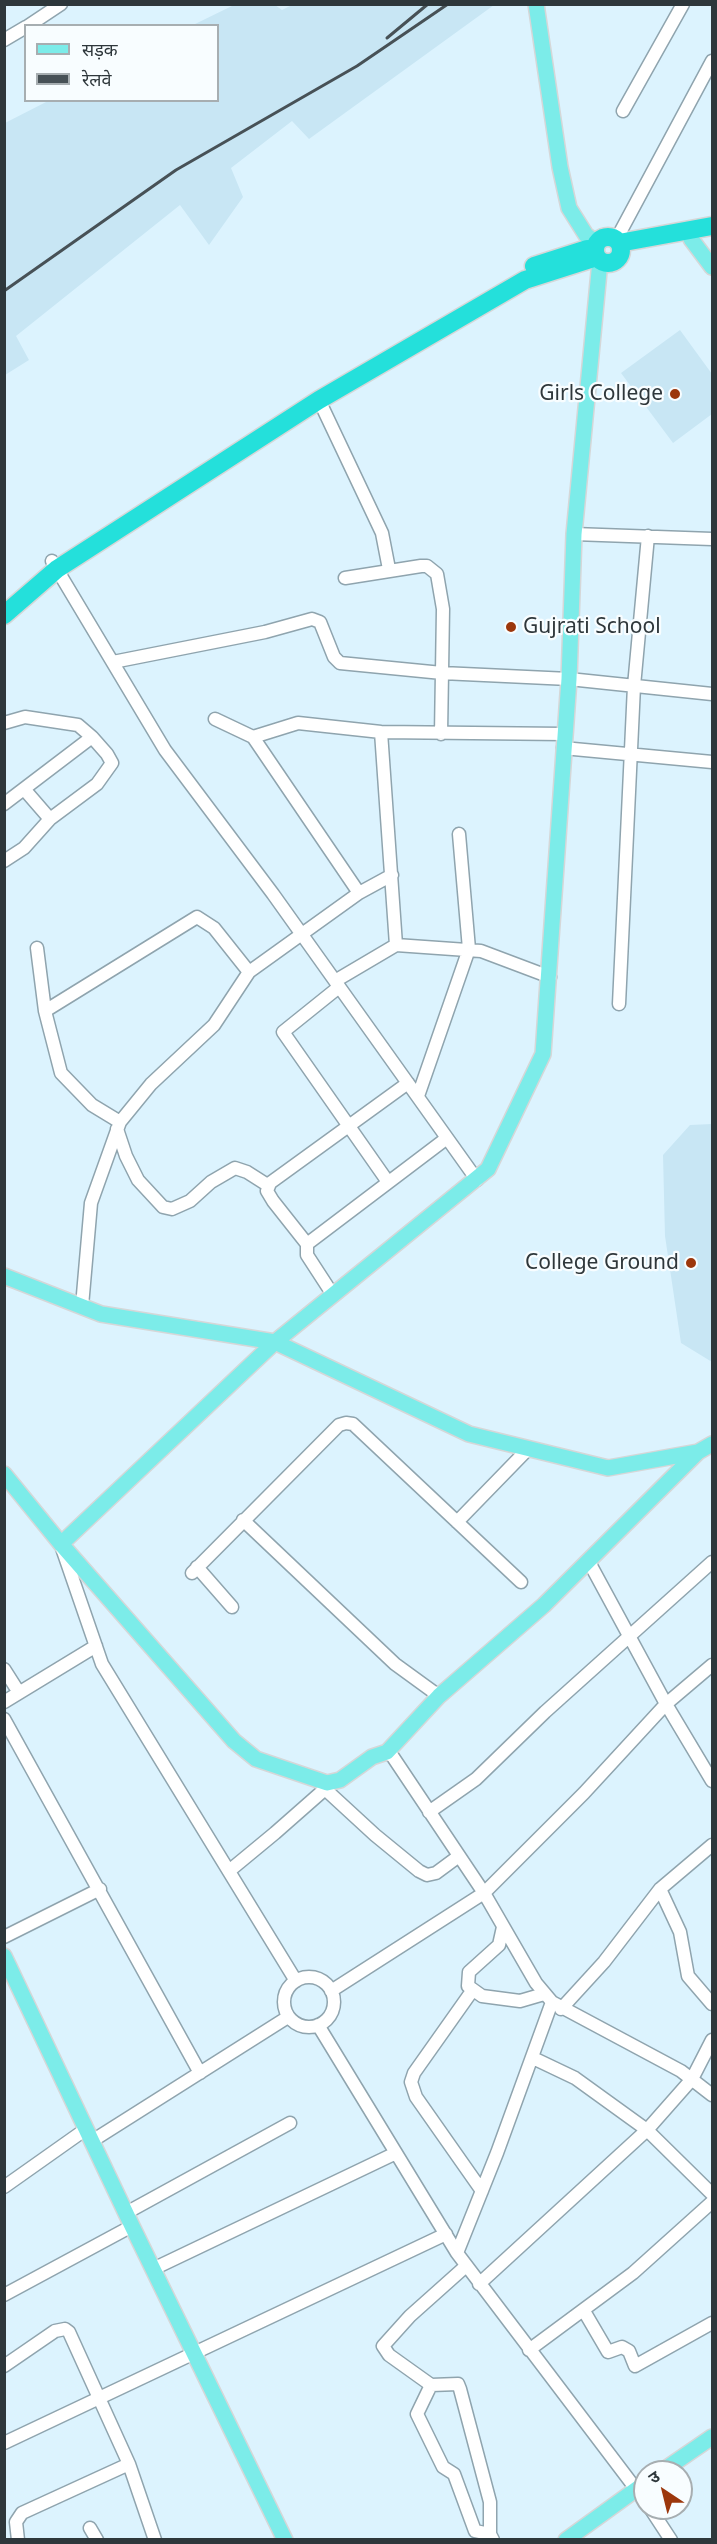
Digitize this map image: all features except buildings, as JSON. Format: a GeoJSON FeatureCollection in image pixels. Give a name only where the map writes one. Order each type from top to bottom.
{"type":"FeatureCollection","features":[{"type":"Feature","properties":{"kind":"highway"},"geometry":{"type":"LineString","coordinates":[[619,245],[712,226]]}},
{"type":"Feature","properties":{"kind":"highway"},"geometry":{"type":"LineString","coordinates":[[619,245],[712,236]]}},
{"type":"Feature","properties":{"kind":"highway"},"geometry":{"type":"LineString","coordinates":[[4,603],[54,565],[313,392],[440,321],[503,281],[561,255],[597,252],[610,263],[619,245]]}},
{"type":"Feature","properties":{"kind":"highway"},"geometry":{"type":"LineString","coordinates":[[4,615],[54,565],[319,400],[525,280],[597,252]]}},
{"type":"Feature","properties":{"kind":"main road"},"geometry":{"type":"LineString","coordinates":[[61,1544],[274,1342],[488,1169],[543,1054],[569,679],[574,534],[597,252],[569,208],[560,167],[536,4]]}},
{"type":"Feature","properties":{"kind":"main road"},"geometry":{"type":"LineString","coordinates":[[691,239],[712,267]]}},
{"type":"Feature","properties":{"kind":"main road"},"geometry":{"type":"LineString","coordinates":[[4,1276],[101,1314],[274,1342],[469,1434],[528,1449],[608,1468],[698,1452]]}},
{"type":"Feature","properties":{"kind":"main road"},"geometry":{"type":"LineString","coordinates":[[4,1474],[61,1544],[234,1742],[256,1760],[326,1786],[340,1780],[372,1757],[387,1752],[439,1696],[544,1605],[698,1452],[712,1444]]}},
{"type":"Feature","properties":{"kind":"main road"},"geometry":{"type":"LineString","coordinates":[[4,1956],[9,1977],[89,2135],[285,2540]]}},
{"type":"Feature","properties":{"kind":"main road"},"geometry":{"type":"LineString","coordinates":[[678,2460],[712,2437]]}},
{"type":"Feature","properties":{"kind":"main road"},"geometry":{"type":"LineString","coordinates":[[566,2540],[633,2497]]}},
{"type":"Feature","properties":{"kind":"street"},"geometry":{"type":"LineString","coordinates":[[30,24],[61,4]]}},
{"type":"Feature","properties":{"kind":"street"},"geometry":{"type":"LineString","coordinates":[[623,111],[683,4]]}},
{"type":"Feature","properties":{"kind":"street"},"geometry":{"type":"LineString","coordinates":[[5,39],[24,28]]}},
{"type":"Feature","properties":{"kind":"street"},"geometry":{"type":"LineString","coordinates":[[619,245],[712,61]]}},
{"type":"Feature","properties":{"kind":"street"},"geometry":{"type":"LineString","coordinates":[[319,400],[382,533],[389,569]]}},
{"type":"Feature","properties":{"kind":"street"},"geometry":{"type":"LineString","coordinates":[[574,534],[712,539]]}},
{"type":"Feature","properties":{"kind":"street"},"geometry":{"type":"LineString","coordinates":[[619,1004],[634,686],[648,536]]}},
{"type":"Feature","properties":{"kind":"street"},"geometry":{"type":"LineString","coordinates":[[54,565],[165,750],[301,934],[477,1180]]}},
{"type":"Feature","properties":{"kind":"street"},"geometry":{"type":"LineString","coordinates":[[345,578],[389,569],[427,566],[437,574],[443,609],[441,734]]}},
{"type":"Feature","properties":{"kind":"street"},"geometry":{"type":"LineString","coordinates":[[112,662],[265,632],[312,619],[320,622],[334,657],[340,663],[442,673],[569,679],[712,694]]}},
{"type":"Feature","properties":{"kind":"street"},"geometry":{"type":"LineString","coordinates":[[4,723],[25,717],[78,725],[92,737],[112,763],[97,784],[50,819],[24,848],[4,861]]}},
{"type":"Feature","properties":{"kind":"street"},"geometry":{"type":"LineString","coordinates":[[215,719],[253,737],[359,893]]}},
{"type":"Feature","properties":{"kind":"street"},"geometry":{"type":"LineString","coordinates":[[253,737],[298,723],[381,732],[564,741],[632,754],[712,762]]}},
{"type":"Feature","properties":{"kind":"street"},"geometry":{"type":"LineString","coordinates":[[381,732],[396,945]]}},
{"type":"Feature","properties":{"kind":"street"},"geometry":{"type":"LineString","coordinates":[[4,804],[92,737]]}},
{"type":"Feature","properties":{"kind":"street"},"geometry":{"type":"LineString","coordinates":[[24,789],[50,819]]}},
{"type":"Feature","properties":{"kind":"street"},"geometry":{"type":"LineString","coordinates":[[417,1096],[469,949],[459,834]]}},
{"type":"Feature","properties":{"kind":"street"},"geometry":{"type":"LineString","coordinates":[[82,1306],[91,1203],[118,1125],[151,1084],[214,1025],[249,972],[359,893],[392,875]]}},
{"type":"Feature","properties":{"kind":"street"},"geometry":{"type":"LineString","coordinates":[[45,1011],[197,917],[214,928],[249,972]]}},
{"type":"Feature","properties":{"kind":"street"},"geometry":{"type":"LineString","coordinates":[[388,1182],[283,1032],[337,984],[396,945],[481,951],[550,977]]}},
{"type":"Feature","properties":{"kind":"street"},"geometry":{"type":"LineString","coordinates":[[37,948],[45,1011],[61,1073],[92,1105],[118,1125],[126,1156],[138,1180],[163,1207],[172,1209],[190,1201],[211,1182],[235,1168],[247,1172],[268,1186]]}},
{"type":"Feature","properties":{"kind":"street"},"geometry":{"type":"LineString","coordinates":[[333,1296],[307,1256],[307,1245],[273,1201],[267,1191],[268,1186],[408,1083]]}},
{"type":"Feature","properties":{"kind":"street"},"geometry":{"type":"LineString","coordinates":[[307,1245],[447,1138]]}},
{"type":"Feature","properties":{"kind":"street"},"geometry":{"type":"LineString","coordinates":[[232,1606],[194,1570],[339,1425],[346,1423],[353,1424],[521,1582]]}},
{"type":"Feature","properties":{"kind":"street"},"geometry":{"type":"LineString","coordinates":[[457,1522],[528,1449]]}},
{"type":"Feature","properties":{"kind":"street"},"geometry":{"type":"LineString","coordinates":[[243,1520],[395,1664],[439,1696]]}},
{"type":"Feature","properties":{"kind":"street"},"geometry":{"type":"LineString","coordinates":[[61,1544],[102,1664],[296,1981]]}},
{"type":"Feature","properties":{"kind":"street"},"geometry":{"type":"LineString","coordinates":[[589,1562],[629,1639],[712,1781]]}},
{"type":"Feature","properties":{"kind":"street"},"geometry":{"type":"LineString","coordinates":[[429,1812],[476,1779],[545,1712],[629,1639],[712,1562]]}},
{"type":"Feature","properties":{"kind":"street"},"geometry":{"type":"LineString","coordinates":[[4,1702],[18,1691],[96,1646]]}},
{"type":"Feature","properties":{"kind":"street"},"geometry":{"type":"LineString","coordinates":[[331,1991],[484,1893],[584,1793],[666,1704],[712,1665]]}},
{"type":"Feature","properties":{"kind":"street"},"geometry":{"type":"LineString","coordinates":[[4,1669],[18,1691]]}},
{"type":"Feature","properties":{"kind":"street"},"geometry":{"type":"LineString","coordinates":[[4,1719],[200,2073]]}},
{"type":"Feature","properties":{"kind":"street"},"geometry":{"type":"LineString","coordinates":[[387,1752],[393,1757],[484,1893],[503,1927],[552,2002]]}},
{"type":"Feature","properties":{"kind":"street"},"geometry":{"type":"LineString","coordinates":[[229,1871],[326,1786],[375,1835],[419,1871],[427,1875],[436,1873],[459,1856]]}},
{"type":"Feature","properties":{"kind":"street"},"geometry":{"type":"LineString","coordinates":[[457,2253],[533,2058],[552,2002],[604,1962],[660,1888],[712,1845]]}},
{"type":"Feature","properties":{"kind":"street"},"geometry":{"type":"LineString","coordinates":[[660,1888],[680,1932],[688,1976],[712,2004]]}},
{"type":"Feature","properties":{"kind":"street"},"geometry":{"type":"LineString","coordinates":[[4,1937],[100,1889]]}},
{"type":"Feature","properties":{"kind":"street"},"geometry":{"type":"LineString","coordinates":[[503,1927],[499,1945],[469,1972],[467,1980],[472,1991],[482,1996],[552,2002],[692,2079],[712,2095]]}},
{"type":"Feature","properties":{"kind":"street"},"geometry":{"type":"LineString","coordinates":[[303,1978],[320,1980],[331,1991],[334,1999],[331,2015],[318,2025],[302,2027],[288,2017],[284,2010],[285,1994],[296,1981],[303,1978]]}},
{"type":"Feature","properties":{"kind":"street"},"geometry":{"type":"LineString","coordinates":[[472,1991],[414,2073],[411,2082],[416,2097],[482,2191]]}},
{"type":"Feature","properties":{"kind":"street"},"geometry":{"type":"LineString","coordinates":[[4,2187],[89,2135],[200,2073],[288,2017]]}},
{"type":"Feature","properties":{"kind":"street"},"geometry":{"type":"LineString","coordinates":[[318,2025],[466,2266],[633,2480]]}},
{"type":"Feature","properties":{"kind":"street"},"geometry":{"type":"LineString","coordinates":[[479,2284],[647,2130],[692,2079],[712,2040]]}},
{"type":"Feature","properties":{"kind":"street"},"geometry":{"type":"LineString","coordinates":[[533,2058],[575,2078],[647,2130],[712,2194]]}},
{"type":"Feature","properties":{"kind":"street"},"geometry":{"type":"LineString","coordinates":[[4,2295],[290,2123]]}},
{"type":"Feature","properties":{"kind":"street"},"geometry":{"type":"LineString","coordinates":[[153,2269],[396,2153]]}},
{"type":"Feature","properties":{"kind":"street"},"geometry":{"type":"LineString","coordinates":[[530,2350],[633,2273],[712,2202]]}},
{"type":"Feature","properties":{"kind":"street"},"geometry":{"type":"LineString","coordinates":[[4,2443],[195,2355],[446,2234]]}},
{"type":"Feature","properties":{"kind":"street"},"geometry":{"type":"LineString","coordinates":[[431,2385],[417,2414],[440,2461],[454,2474],[475,2531],[491,2537],[490,2502],[458,2385],[431,2385],[389,2355],[383,2346],[410,2316],[466,2266]]}},
{"type":"Feature","properties":{"kind":"street"},"geometry":{"type":"LineString","coordinates":[[584,2311],[608,2352],[622,2347],[629,2351],[635,2366],[712,2323]]}},
{"type":"Feature","properties":{"kind":"street"},"geometry":{"type":"LineString","coordinates":[[4,2366],[55,2331],[65,2329],[74,2341],[129,2464],[155,2540]]}},
{"type":"Feature","properties":{"kind":"street"},"geometry":{"type":"LineString","coordinates":[[18,2540],[16,2522],[22,2513],[129,2464]]}},
{"type":"Feature","properties":{"kind":"street"},"geometry":{"type":"LineString","coordinates":[[658,2520],[671,2540]]}},
{"type":"Feature","properties":{"kind":"street"},"geometry":{"type":"LineString","coordinates":[[90,2528],[97,2540]]}},
{"type":"Feature","properties":{"kind":"shaded area"},"geometry":{"type":"Polygon","coordinates":[[[234,5],[275,5],[282,10],[292,5],[494,5],[309,139],[292,121],[231,168],[243,197],[209,245],[180,205],[16,336],[29,360],[5,375],[5,123],[46,102],[219,102],[219,24],[195,24],[234,5]]]}},
{"type":"Feature","properties":{"kind":"shaded area","name":"Girls College"},"geometry":{"type":"Polygon","coordinates":[[[680,330],[712,374],[712,414],[673,443],[621,373],[680,330]]]}},
{"type":"Feature","properties":{"kind":"shaded area","name":"College Ground"},"geometry":{"type":"Polygon","coordinates":[[[712,1124],[712,1362],[681,1343],[665,1236],[663,1155],[690,1125],[712,1124]]]}},
{"type":"Feature","properties":{"kind":"railway"},"geometry":{"type":"LineString","coordinates":[[387,38],[428,4]]}},
{"type":"Feature","properties":{"kind":"railway"},"geometry":{"type":"LineString","coordinates":[[4,291],[176,170],[357,66],[448,4]]}},
{"type":"Feature","properties":{"kind":"place","name":"Girls College"},"geometry":{"type":"Point","coordinates":[675,394]}},
{"type":"Feature","properties":{"kind":"place","name":"Gujrati School"},"geometry":{"type":"Point","coordinates":[511,627]}},
{"type":"Feature","properties":{"kind":"place","name":"College Ground"},"geometry":{"type":"Point","coordinates":[691,1263]}}]}
